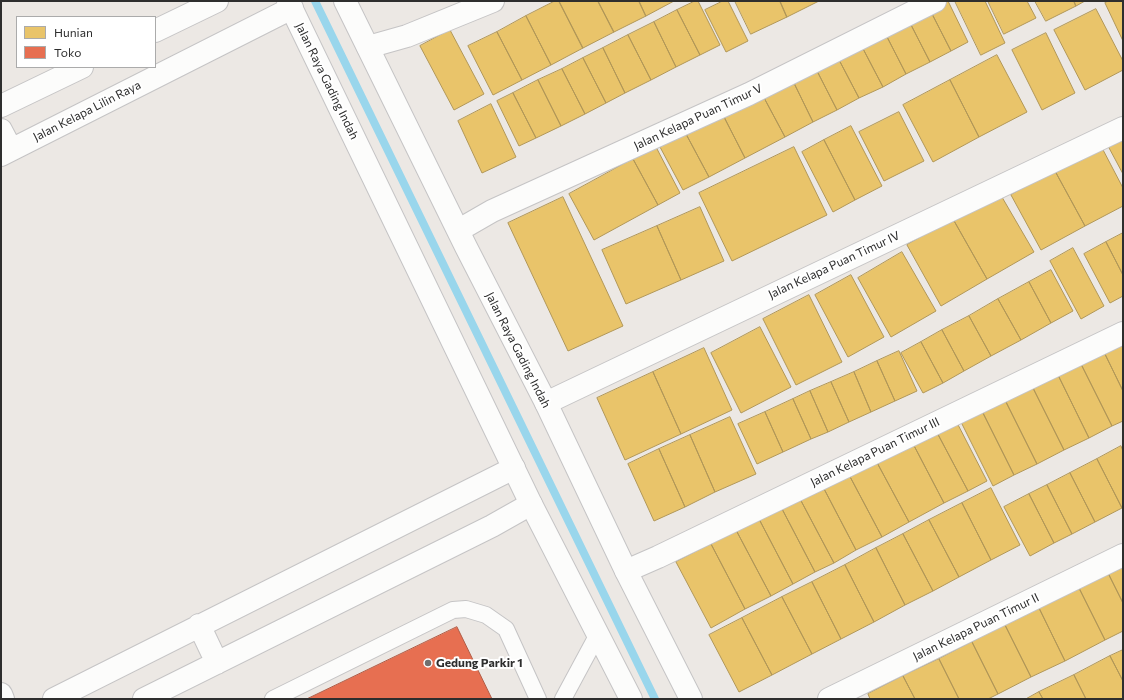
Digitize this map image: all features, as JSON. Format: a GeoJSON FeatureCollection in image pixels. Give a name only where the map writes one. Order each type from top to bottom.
{"type":"FeatureCollection","features":[{"type":"Feature","properties":{"kind":"street"},"geometry":{"type":"LineString","coordinates":[[156,31],[217,1]]}},
{"type":"Feature","properties":{"kind":"street","name":"Jalan Raya Gading Indah"},"geometry":{"type":"LineString","coordinates":[[345,1],[466,247],[546,403],[626,571],[690,699]]}},
{"type":"Feature","properties":{"kind":"street"},"geometry":{"type":"LineString","coordinates":[[368,48],[407,36],[493,1]]}},
{"type":"Feature","properties":{"kind":"street","name":"Jalan Kelapa Puan Timur V"},"geometry":{"type":"LineString","coordinates":[[458,230],[492,211],[749,94],[935,1]]}},
{"type":"Feature","properties":{"kind":"street","name":"Jalan Raya Gading Indah"},"geometry":{"type":"LineString","coordinates":[[290,5],[531,504],[632,699]]}},
{"type":"Feature","properties":{"kind":"street","name":"Jalan Kelapa Lilin Raya"},"geometry":{"type":"LineString","coordinates":[[1,130],[6,152],[290,5]]}},
{"type":"Feature","properties":{"kind":"street"},"geometry":{"type":"LineString","coordinates":[[1,106],[80,68]]}},
{"type":"Feature","properties":{"kind":"street","name":"Jalan Kelapa Puan Timur IV"},"geometry":{"type":"LineString","coordinates":[[546,403],[1123,128]]}},
{"type":"Feature","properties":{"kind":"street","name":"Jalan Kelapa Puan Timur III"},"geometry":{"type":"LineString","coordinates":[[626,571],[1123,333]]}},
{"type":"Feature","properties":{"kind":"street"},"geometry":{"type":"LineString","coordinates":[[54,699],[514,468]]}},
{"type":"Feature","properties":{"kind":"street"},"geometry":{"type":"LineString","coordinates":[[144,699],[492,526],[531,504]]}},
{"type":"Feature","properties":{"kind":"street","name":"Jalan Kelapa Puan Timur II"},"geometry":{"type":"LineString","coordinates":[[829,699],[1123,555]]}},
{"type":"Feature","properties":{"kind":"street"},"geometry":{"type":"LineString","coordinates":[[199,625],[217,663]]}},
{"type":"Feature","properties":{"kind":"street"},"geometry":{"type":"LineString","coordinates":[[1,694],[4,699]]}},
{"type":"Feature","properties":{"kind":"lane"},"geometry":{"type":"LineString","coordinates":[[273,699],[453,610],[466,609],[486,614],[506,629],[538,699]]}},
{"type":"Feature","properties":{"kind":"lane"},"geometry":{"type":"LineString","coordinates":[[563,699],[598,634]]}},
{"type":"Feature","properties":{"kind":"building: Hunian"},"geometry":{"type":"Polygon","coordinates":[[[555,1],[559,1],[583,48],[551,65],[526,16],[555,1]]]}},
{"type":"Feature","properties":{"kind":"building: Hunian"},"geometry":{"type":"Polygon","coordinates":[[[559,1],[598,1],[614,32],[583,48],[559,1]]]}},
{"type":"Feature","properties":{"kind":"building: Hunian"},"geometry":{"type":"Polygon","coordinates":[[[598,1],[639,1],[646,16],[614,32],[598,1]]]}},
{"type":"Feature","properties":{"kind":"building: Hunian"},"geometry":{"type":"Polygon","coordinates":[[[639,1],[674,1],[646,16],[639,1]]]}},
{"type":"Feature","properties":{"kind":"building: Hunian"},"geometry":{"type":"Polygon","coordinates":[[[698,1],[720,45],[700,55],[677,10],[698,1]]]}},
{"type":"Feature","properties":{"kind":"building: Hunian"},"geometry":{"type":"Polygon","coordinates":[[[723,1],[728,1],[748,41],[726,52],[705,10],[723,1]]]}},
{"type":"Feature","properties":{"kind":"building: Hunian"},"geometry":{"type":"Polygon","coordinates":[[[735,1],[780,1],[787,17],[751,34],[735,1]]]}},
{"type":"Feature","properties":{"kind":"building: Hunian"},"geometry":{"type":"Polygon","coordinates":[[[780,1],[819,1],[787,17],[780,1]]]}},
{"type":"Feature","properties":{"kind":"building: Hunian"},"geometry":{"type":"Polygon","coordinates":[[[942,1],[948,1],[968,42],[951,51],[929,8],[942,1]]]}},
{"type":"Feature","properties":{"kind":"building: Hunian"},"geometry":{"type":"Polygon","coordinates":[[[955,1],[985,1],[1005,43],[981,55],[955,1]]]}},
{"type":"Feature","properties":{"kind":"building: Hunian"},"geometry":{"type":"Polygon","coordinates":[[[988,1],[1027,1],[1036,18],[1004,34],[988,1]]]}},
{"type":"Feature","properties":{"kind":"building: Hunian"},"geometry":{"type":"Polygon","coordinates":[[[1035,1],[1074,1],[1076,6],[1046,21],[1035,1]]]}},
{"type":"Feature","properties":{"kind":"building: Hunian"},"geometry":{"type":"Polygon","coordinates":[[[1074,1],[1085,1],[1076,6],[1074,1]]]}},
{"type":"Feature","properties":{"kind":"building: Hunian"},"geometry":{"type":"Polygon","coordinates":[[[1109,1],[1123,1],[1123,41],[1105,3],[1109,1]]]}},
{"type":"Feature","properties":{"kind":"building: Hunian"},"geometry":{"type":"Polygon","coordinates":[[[929,8],[951,51],[930,62],[908,19],[929,8]]]}},
{"type":"Feature","properties":{"kind":"building: Hunian"},"geometry":{"type":"Polygon","coordinates":[[[1096,9],[1123,61],[1123,70],[1085,90],[1054,30],[1096,9]]]}},
{"type":"Feature","properties":{"kind":"building: Hunian"},"geometry":{"type":"Polygon","coordinates":[[[677,10],[700,55],[676,67],[654,22],[677,10]]]}},
{"type":"Feature","properties":{"kind":"building: Hunian"},"geometry":{"type":"Polygon","coordinates":[[[526,16],[551,65],[522,80],[497,32],[526,16]]]}},
{"type":"Feature","properties":{"kind":"building: Hunian"},"geometry":{"type":"Polygon","coordinates":[[[908,19],[930,62],[906,74],[884,31],[908,19]]]}},
{"type":"Feature","properties":{"kind":"building: Hunian"},"geometry":{"type":"Polygon","coordinates":[[[654,22],[676,67],[651,80],[628,35],[654,22]]]}},
{"type":"Feature","properties":{"kind":"building: Hunian"},"geometry":{"type":"Polygon","coordinates":[[[450,30],[484,94],[454,110],[420,46],[450,30]]]}},
{"type":"Feature","properties":{"kind":"building: Hunian"},"geometry":{"type":"Polygon","coordinates":[[[884,31],[906,74],[883,87],[860,43],[884,31]]]}},
{"type":"Feature","properties":{"kind":"building: Hunian"},"geometry":{"type":"Polygon","coordinates":[[[497,32],[522,80],[493,95],[468,46],[497,32]]]}},
{"type":"Feature","properties":{"kind":"building: Hunian"},"geometry":{"type":"Polygon","coordinates":[[[1046,33],[1075,93],[1042,110],[1012,50],[1046,33]]]}},
{"type":"Feature","properties":{"kind":"building: Hunian"},"geometry":{"type":"Polygon","coordinates":[[[628,35],[651,80],[625,93],[603,48],[628,35]]]}},
{"type":"Feature","properties":{"kind":"building: Hunian"},"geometry":{"type":"Polygon","coordinates":[[[860,43],[883,87],[859,98],[837,56],[860,43]]]}},
{"type":"Feature","properties":{"kind":"building: Hunian"},"geometry":{"type":"Polygon","coordinates":[[[603,48],[625,93],[606,103],[583,58],[603,48]]]}},
{"type":"Feature","properties":{"kind":"building: Hunian"},"geometry":{"type":"Polygon","coordinates":[[[997,55],[1027,112],[979,137],[950,80],[997,55]]]}},
{"type":"Feature","properties":{"kind":"building: Hunian"},"geometry":{"type":"Polygon","coordinates":[[[837,56],[859,98],[837,110],[815,67],[837,56]]]}},
{"type":"Feature","properties":{"kind":"building: Hunian"},"geometry":{"type":"Polygon","coordinates":[[[583,58],[606,103],[585,114],[562,69],[583,58]]]}},
{"type":"Feature","properties":{"kind":"building: Hunian"},"geometry":{"type":"Polygon","coordinates":[[[815,67],[837,110],[813,122],[792,79],[815,67]]]}},
{"type":"Feature","properties":{"kind":"building: Hunian"},"geometry":{"type":"Polygon","coordinates":[[[562,69],[585,114],[561,126],[538,80],[562,69]]]}},
{"type":"Feature","properties":{"kind":"building: Hunian"},"geometry":{"type":"Polygon","coordinates":[[[792,79],[813,122],[785,137],[762,94],[792,79]]]}},
{"type":"Feature","properties":{"kind":"building: Hunian"},"geometry":{"type":"Polygon","coordinates":[[[538,80],[561,126],[536,138],[513,93],[538,80]]]}},
{"type":"Feature","properties":{"kind":"building: Hunian"},"geometry":{"type":"Polygon","coordinates":[[[950,80],[979,137],[933,162],[903,105],[950,80]]]}},
{"type":"Feature","properties":{"kind":"building: Hunian"},"geometry":{"type":"Polygon","coordinates":[[[513,93],[536,138],[519,146],[497,101],[513,93]]]}},
{"type":"Feature","properties":{"kind":"building: Hunian"},"geometry":{"type":"Polygon","coordinates":[[[762,94],[785,137],[745,158],[723,115],[762,94]]]}},
{"type":"Feature","properties":{"kind":"building: Hunian"},"geometry":{"type":"Polygon","coordinates":[[[491,104],[516,157],[482,173],[458,121],[491,104]]]}},
{"type":"Feature","properties":{"kind":"building: Hunian"},"geometry":{"type":"Polygon","coordinates":[[[899,112],[924,161],[884,181],[859,132],[899,112]]]}},
{"type":"Feature","properties":{"kind":"building: Hunian"},"geometry":{"type":"Polygon","coordinates":[[[723,115],[745,158],[709,177],[686,134],[723,115]]]}},
{"type":"Feature","properties":{"kind":"building: Hunian"},"geometry":{"type":"Polygon","coordinates":[[[851,126],[882,186],[855,200],[824,140],[851,126]]]}},
{"type":"Feature","properties":{"kind":"building: Hunian"},"geometry":{"type":"Polygon","coordinates":[[[686,134],[709,177],[683,190],[660,147],[686,134]]]}},
{"type":"Feature","properties":{"kind":"building: Hunian"},"geometry":{"type":"Polygon","coordinates":[[[1123,138],[1123,174],[1108,146],[1123,138]]]}},
{"type":"Feature","properties":{"kind":"building: Hunian"},"geometry":{"type":"Polygon","coordinates":[[[824,140],[855,200],[833,212],[802,152],[824,140]]]}},
{"type":"Feature","properties":{"kind":"building: Hunian"},"geometry":{"type":"Polygon","coordinates":[[[1101,146],[1123,188],[1123,206],[1085,226],[1055,171],[1101,146]]]}},
{"type":"Feature","properties":{"kind":"building: Hunian"},"geometry":{"type":"Polygon","coordinates":[[[656,147],[680,193],[658,205],[633,159],[656,147]]]}},
{"type":"Feature","properties":{"kind":"building: Hunian"},"geometry":{"type":"Polygon","coordinates":[[[794,147],[827,215],[732,261],[699,193],[794,147]]]}},
{"type":"Feature","properties":{"kind":"building: Hunian"},"geometry":{"type":"Polygon","coordinates":[[[633,159],[658,205],[594,240],[569,194],[633,159]]]}},
{"type":"Feature","properties":{"kind":"building: Hunian"},"geometry":{"type":"Polygon","coordinates":[[[1055,171],[1085,226],[1041,250],[1011,195],[1055,171]]]}},
{"type":"Feature","properties":{"kind":"building: Hunian"},"geometry":{"type":"Polygon","coordinates":[[[999,192],[1034,252],[987,279],[953,219],[999,192]]]}},
{"type":"Feature","properties":{"kind":"building: Hunian"},"geometry":{"type":"Polygon","coordinates":[[[563,197],[623,326],[568,351],[508,223],[563,197]]]}},
{"type":"Feature","properties":{"kind":"building: Hunian"},"geometry":{"type":"Polygon","coordinates":[[[700,207],[724,261],[681,280],[657,226],[700,207]]]}},
{"type":"Feature","properties":{"kind":"building: Hunian"},"geometry":{"type":"Polygon","coordinates":[[[953,219],[987,279],[941,306],[907,245],[953,219]]]}},
{"type":"Feature","properties":{"kind":"building: Hunian"},"geometry":{"type":"Polygon","coordinates":[[[657,226],[681,280],[626,304],[602,250],[657,226]]]}},
{"type":"Feature","properties":{"kind":"building: Hunian"},"geometry":{"type":"Polygon","coordinates":[[[1123,233],[1123,275],[1106,242],[1123,233]]]}},
{"type":"Feature","properties":{"kind":"building: Hunian"},"geometry":{"type":"Polygon","coordinates":[[[1106,242],[1123,275],[1123,296],[1110,303],[1084,254],[1106,242]]]}},
{"type":"Feature","properties":{"kind":"building: Hunian"},"geometry":{"type":"Polygon","coordinates":[[[1073,248],[1104,306],[1081,319],[1050,261],[1073,248]]]}},
{"type":"Feature","properties":{"kind":"building: Hunian"},"geometry":{"type":"Polygon","coordinates":[[[902,252],[936,311],[891,337],[858,278],[902,252]]]}},
{"type":"Feature","properties":{"kind":"building: Hunian"},"geometry":{"type":"Polygon","coordinates":[[[1051,270],[1073,311],[1051,323],[1029,282],[1051,270]]]}},
{"type":"Feature","properties":{"kind":"building: Hunian"},"geometry":{"type":"Polygon","coordinates":[[[851,275],[884,337],[848,357],[815,295],[851,275]]]}},
{"type":"Feature","properties":{"kind":"building: Hunian"},"geometry":{"type":"Polygon","coordinates":[[[1029,282],[1051,323],[1021,340],[998,299],[1029,282]]]}},
{"type":"Feature","properties":{"kind":"building: Hunian"},"geometry":{"type":"Polygon","coordinates":[[[809,295],[842,362],[796,385],[763,319],[809,295]]]}},
{"type":"Feature","properties":{"kind":"building: Hunian"},"geometry":{"type":"Polygon","coordinates":[[[998,299],[1021,340],[991,356],[969,316],[998,299]]]}},
{"type":"Feature","properties":{"kind":"building: Hunian"},"geometry":{"type":"Polygon","coordinates":[[[969,316],[991,356],[964,371],[942,330],[969,316]]]}},
{"type":"Feature","properties":{"kind":"building: Hunian"},"geometry":{"type":"Polygon","coordinates":[[[760,327],[791,387],[741,413],[711,353],[760,327]]]}},
{"type":"Feature","properties":{"kind":"building: Hunian"},"geometry":{"type":"Polygon","coordinates":[[[942,330],[964,371],[943,383],[921,342],[942,330]]]}},
{"type":"Feature","properties":{"kind":"building: Hunian"},"geometry":{"type":"Polygon","coordinates":[[[921,342],[943,383],[923,393],[901,353],[921,342]]]}},
{"type":"Feature","properties":{"kind":"building: Hunian"},"geometry":{"type":"Polygon","coordinates":[[[1123,343],[1123,391],[1103,350],[1123,343]]]}},
{"type":"Feature","properties":{"kind":"building: Hunian"},"geometry":{"type":"Polygon","coordinates":[[[704,348],[732,410],[681,434],[653,372],[704,348]]]}},
{"type":"Feature","properties":{"kind":"building: Hunian"},"geometry":{"type":"Polygon","coordinates":[[[1103,350],[1123,391],[1123,421],[1112,426],[1080,362],[1103,350]]]}},
{"type":"Feature","properties":{"kind":"building: Hunian"},"geometry":{"type":"Polygon","coordinates":[[[899,351],[917,391],[895,401],[877,361],[899,351]]]}},
{"type":"Feature","properties":{"kind":"building: Hunian"},"geometry":{"type":"Polygon","coordinates":[[[877,361],[895,401],[871,412],[854,372],[877,361]]]}},
{"type":"Feature","properties":{"kind":"building: Hunian"},"geometry":{"type":"Polygon","coordinates":[[[1080,362],[1112,426],[1089,438],[1057,373],[1080,362]]]}},
{"type":"Feature","properties":{"kind":"building: Hunian"},"geometry":{"type":"Polygon","coordinates":[[[653,372],[681,434],[625,460],[597,398],[653,372]]]}},
{"type":"Feature","properties":{"kind":"building: Hunian"},"geometry":{"type":"Polygon","coordinates":[[[854,372],[871,412],[849,422],[831,382],[854,372]]]}},
{"type":"Feature","properties":{"kind":"building: Hunian"},"geometry":{"type":"Polygon","coordinates":[[[1057,373],[1089,438],[1064,450],[1032,386],[1057,373]]]}},
{"type":"Feature","properties":{"kind":"building: Hunian"},"geometry":{"type":"Polygon","coordinates":[[[831,382],[849,422],[828,432],[810,391],[831,382]]]}},
{"type":"Feature","properties":{"kind":"building: Hunian"},"geometry":{"type":"Polygon","coordinates":[[[1032,386],[1064,450],[1037,464],[1005,400],[1032,386]]]}},
{"type":"Feature","properties":{"kind":"building: Hunian"},"geometry":{"type":"Polygon","coordinates":[[[810,391],[828,432],[811,439],[793,399],[810,391]]]}},
{"type":"Feature","properties":{"kind":"building: Hunian"},"geometry":{"type":"Polygon","coordinates":[[[793,399],[811,439],[783,452],[765,412],[793,399]]]}},
{"type":"Feature","properties":{"kind":"building: Hunian"},"geometry":{"type":"Polygon","coordinates":[[[1005,400],[1037,464],[1014,475],[982,411],[1005,400]]]}},
{"type":"Feature","properties":{"kind":"building: Hunian"},"geometry":{"type":"Polygon","coordinates":[[[982,411],[1014,475],[993,486],[961,422],[982,411]]]}},
{"type":"Feature","properties":{"kind":"building: Hunian"},"geometry":{"type":"Polygon","coordinates":[[[765,412],[783,452],[757,464],[738,424],[765,412]]]}},
{"type":"Feature","properties":{"kind":"building: Hunian"},"geometry":{"type":"Polygon","coordinates":[[[953,415],[987,481],[968,491],[933,425],[953,415]]]}},
{"type":"Feature","properties":{"kind":"building: Hunian"},"geometry":{"type":"Polygon","coordinates":[[[730,417],[756,474],[715,492],[690,435],[730,417]]]}},
{"type":"Feature","properties":{"kind":"building: Hunian"},"geometry":{"type":"Polygon","coordinates":[[[933,425],[968,491],[944,503],[910,438],[933,425]]]}},
{"type":"Feature","properties":{"kind":"building: Hunian"},"geometry":{"type":"Polygon","coordinates":[[[690,435],[715,492],[685,507],[659,449],[690,435]]]}},
{"type":"Feature","properties":{"kind":"building: Hunian"},"geometry":{"type":"Polygon","coordinates":[[[910,438],[944,503],[909,522],[874,457],[910,438]]]}},
{"type":"Feature","properties":{"kind":"building: Hunian"},"geometry":{"type":"Polygon","coordinates":[[[1121,446],[1123,451],[1122,508],[1097,459],[1121,446]]]}},
{"type":"Feature","properties":{"kind":"building: Hunian"},"geometry":{"type":"Polygon","coordinates":[[[659,449],[685,507],[654,521],[628,464],[659,449]]]}},
{"type":"Feature","properties":{"kind":"building: Hunian"},"geometry":{"type":"Polygon","coordinates":[[[874,457],[909,522],[882,537],[847,471],[874,457]]]}},
{"type":"Feature","properties":{"kind":"building: Hunian"},"geometry":{"type":"Polygon","coordinates":[[[1097,459],[1122,508],[1095,522],[1070,473],[1097,459]]]}},
{"type":"Feature","properties":{"kind":"building: Hunian"},"geometry":{"type":"Polygon","coordinates":[[[847,471],[882,537],[856,550],[822,485],[847,471]]]}},
{"type":"Feature","properties":{"kind":"building: Hunian"},"geometry":{"type":"Polygon","coordinates":[[[1070,473],[1095,522],[1072,534],[1047,485],[1070,473]]]}},
{"type":"Feature","properties":{"kind":"building: Hunian"},"geometry":{"type":"Polygon","coordinates":[[[822,485],[856,550],[834,563],[799,497],[822,485]]]}},
{"type":"Feature","properties":{"kind":"building: Hunian"},"geometry":{"type":"Polygon","coordinates":[[[1047,485],[1072,534],[1054,543],[1029,494],[1047,485]]]}},
{"type":"Feature","properties":{"kind":"building: Hunian"},"geometry":{"type":"Polygon","coordinates":[[[991,488],[1020,545],[991,560],[962,503],[991,488]]]}},
{"type":"Feature","properties":{"kind":"building: Hunian"},"geometry":{"type":"Polygon","coordinates":[[[1029,494],[1054,543],[1030,556],[1004,507],[1029,494]]]}},
{"type":"Feature","properties":{"kind":"building: Hunian"},"geometry":{"type":"Polygon","coordinates":[[[799,497],[834,563],[815,572],[781,507],[799,497]]]}},
{"type":"Feature","properties":{"kind":"building: Hunian"},"geometry":{"type":"Polygon","coordinates":[[[962,503],[991,560],[959,577],[929,520],[962,503]]]}},
{"type":"Feature","properties":{"kind":"building: Hunian"},"geometry":{"type":"Polygon","coordinates":[[[781,507],[815,572],[793,584],[759,519],[781,507]]]}},
{"type":"Feature","properties":{"kind":"building: Hunian"},"geometry":{"type":"Polygon","coordinates":[[[759,519],[793,584],[771,596],[736,530],[759,519]]]}},
{"type":"Feature","properties":{"kind":"building: Hunian"},"geometry":{"type":"Polygon","coordinates":[[[929,520],[959,577],[933,591],[903,534],[929,520]]]}},
{"type":"Feature","properties":{"kind":"building: Hunian"},"geometry":{"type":"Polygon","coordinates":[[[736,530],[771,596],[745,609],[711,544],[736,530]]]}},
{"type":"Feature","properties":{"kind":"building: Hunian"},"geometry":{"type":"Polygon","coordinates":[[[903,534],[933,591],[905,605],[876,548],[903,534]]]}},
{"type":"Feature","properties":{"kind":"building: Hunian"},"geometry":{"type":"Polygon","coordinates":[[[711,544],[745,609],[711,628],[676,562],[711,544]]]}},
{"type":"Feature","properties":{"kind":"building: Hunian"},"geometry":{"type":"Polygon","coordinates":[[[876,548],[905,605],[874,622],[845,565],[876,548]]]}},
{"type":"Feature","properties":{"kind":"building: Hunian"},"geometry":{"type":"Polygon","coordinates":[[[845,565],[874,622],[841,639],[812,582],[845,565]]]}},
{"type":"Feature","properties":{"kind":"building: Hunian"},"geometry":{"type":"Polygon","coordinates":[[[1123,566],[1123,603],[1108,573],[1123,566]]]}},
{"type":"Feature","properties":{"kind":"building: Hunian"},"geometry":{"type":"Polygon","coordinates":[[[1108,573],[1123,603],[1123,631],[1105,640],[1079,588],[1108,573]]]}},
{"type":"Feature","properties":{"kind":"building: Hunian"},"geometry":{"type":"Polygon","coordinates":[[[812,582],[841,639],[812,654],[782,597],[812,582]]]}},
{"type":"Feature","properties":{"kind":"building: Hunian"},"geometry":{"type":"Polygon","coordinates":[[[1079,588],[1105,640],[1065,661],[1039,608],[1079,588]]]}},
{"type":"Feature","properties":{"kind":"building: Hunian"},"geometry":{"type":"Polygon","coordinates":[[[782,597],[812,654],[772,675],[742,618],[782,597]]]}},
{"type":"Feature","properties":{"kind":"building: Hunian"},"geometry":{"type":"Polygon","coordinates":[[[1039,608],[1065,661],[1031,677],[1005,625],[1039,608]]]}},
{"type":"Feature","properties":{"kind":"building: Hunian"},"geometry":{"type":"Polygon","coordinates":[[[742,618],[772,675],[739,692],[709,635],[742,618]]]}},
{"type":"Feature","properties":{"kind":"building: Hunian"},"geometry":{"type":"Polygon","coordinates":[[[1005,625],[1031,677],[998,694],[972,642],[1005,625]]]}},
{"type":"Feature","properties":{"kind":"building: Hunian"},"geometry":{"type":"Polygon","coordinates":[[[972,642],[998,694],[988,699],[959,699],[939,659],[972,642]]]}},
{"type":"Feature","properties":{"kind":"building: Hunian"},"geometry":{"type":"Polygon","coordinates":[[[1123,650],[1123,681],[1110,656],[1123,650]]]}},
{"type":"Feature","properties":{"kind":"building: Hunian"},"geometry":{"type":"Polygon","coordinates":[[[1110,656],[1123,681],[1123,699],[1086,699],[1074,675],[1110,656]]]}},
{"type":"Feature","properties":{"kind":"building: Hunian"},"geometry":{"type":"Polygon","coordinates":[[[939,659],[959,699],[915,699],[903,676],[939,659]]]}},
{"type":"Feature","properties":{"kind":"building: Hunian"},"geometry":{"type":"Polygon","coordinates":[[[1074,675],[1086,699],[1043,699],[1039,692],[1074,675]]]}},
{"type":"Feature","properties":{"kind":"building: Hunian"},"geometry":{"type":"Polygon","coordinates":[[[903,676],[915,699],[870,699],[868,694],[903,676]]]}},
{"type":"Feature","properties":{"kind":"building: Hunian"},"geometry":{"type":"Polygon","coordinates":[[[1039,692],[1043,699],[1026,699],[1039,692]]]}},
{"type":"Feature","properties":{"kind":"building: Toko","name":"Gedung Parkir 1"},"geometry":{"type":"Polygon","coordinates":[[[457,627],[492,699],[307,699],[457,627]]]}},
{"type":"Feature","properties":{"kind":"waterway"},"geometry":{"type":"LineString","coordinates":[[315,1],[655,699]]}},
{"type":"Feature","properties":{"kind":"place","name":"Gedung Parkir 1"},"geometry":{"type":"Point","coordinates":[428,663]}}]}
